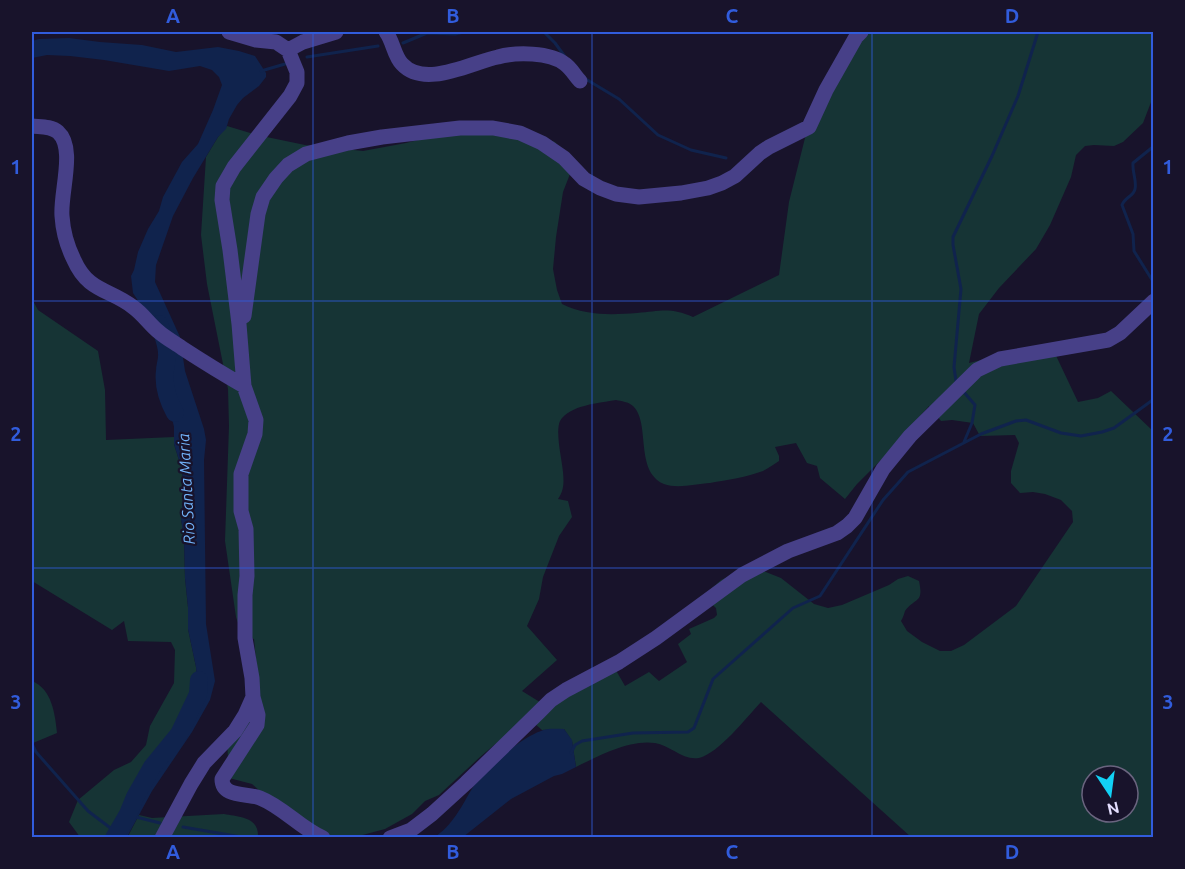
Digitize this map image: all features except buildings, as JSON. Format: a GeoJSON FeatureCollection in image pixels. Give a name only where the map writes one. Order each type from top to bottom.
{"type":"FeatureCollection","features":[{"type":"Feature","properties":{"kind":"street"},"geometry":{"type":"LineString","coordinates":[[229,32],[256,40],[276,42],[288,50],[297,72],[297,83],[283,105],[234,167],[223,186],[222,200],[239,324],[244,386],[256,420],[254,441],[241,474],[241,511],[246,529],[245,639],[253,697],[258,715],[257,725],[222,779],[222,783],[228,791],[258,797],[323,837]]}},
{"type":"Feature","properties":{"kind":"street"},"geometry":{"type":"LineString","coordinates":[[288,50],[303,42],[336,32]]}},
{"type":"Feature","properties":{"kind":"street"},"geometry":{"type":"LineString","coordinates":[[386,32],[402,65],[414,72],[432,75],[499,56],[533,54],[550,56],[565,63],[580,81]]}},
{"type":"Feature","properties":{"kind":"street"},"geometry":{"type":"LineString","coordinates":[[239,324],[244,316],[258,214],[263,197],[288,165],[306,154],[382,136],[450,128],[493,128],[520,133],[542,143],[564,158],[584,179],[616,195],[639,197],[681,194],[722,183],[735,176],[769,147],[809,127],[826,90],[861,32]]}},
{"type":"Feature","properties":{"kind":"street"},"geometry":{"type":"LineString","coordinates":[[32,126],[52,129],[65,142],[66,162],[62,199],[64,235],[76,265],[87,280],[99,290],[131,306],[159,333],[244,386]]}},
{"type":"Feature","properties":{"kind":"street"},"geometry":{"type":"LineString","coordinates":[[390,837],[411,830],[432,814],[551,700],[619,662],[656,638],[742,575],[788,551],[837,533],[847,526],[855,518],[882,469],[903,444],[977,370],[1000,359],[1108,340],[1120,333],[1154,301]]}},
{"type":"Feature","properties":{"kind":"street"},"geometry":{"type":"LineString","coordinates":[[162,837],[204,763],[235,731],[253,697]]}},
{"type":"Feature","properties":{"kind":"green space"},"geometry":{"type":"Polygon","coordinates":[[[853,32],[1153,32],[1153,97],[1143,123],[1123,142],[1114,146],[1085,146],[1076,155],[1071,177],[1050,225],[1036,249],[999,288],[979,314],[969,363],[1050,343],[1078,402],[1098,398],[1111,391],[1153,431],[1153,837],[911,837],[761,702],[723,742],[707,755],[699,758],[687,757],[661,744],[645,742],[614,749],[576,767],[572,741],[564,729],[542,730],[527,717],[439,795],[425,801],[412,814],[385,829],[355,837],[326,837],[273,803],[252,784],[229,778],[227,739],[240,726],[261,712],[254,639],[242,635],[236,617],[225,541],[228,389],[207,284],[201,235],[206,157],[227,126],[305,145],[363,151],[462,129],[524,131],[555,142],[567,156],[570,174],[563,192],[556,237],[553,269],[557,290],[562,304],[580,311],[599,314],[665,310],[693,317],[779,275],[789,202],[815,98],[853,32]],[[616,400],[577,408],[570,411],[560,421],[558,439],[563,480],[558,499],[568,501],[572,517],[559,536],[543,577],[539,599],[527,626],[557,660],[522,691],[543,704],[610,660],[625,686],[649,672],[659,681],[687,662],[678,644],[691,634],[689,629],[717,615],[716,608],[703,596],[721,580],[738,572],[761,570],[781,578],[814,604],[828,608],[842,605],[908,576],[919,581],[920,593],[918,599],[905,611],[901,621],[907,631],[922,642],[940,651],[951,651],[964,645],[1016,606],[1073,522],[1072,511],[1061,500],[1045,494],[1020,493],[1011,483],[1011,471],[1019,443],[1015,435],[980,436],[973,423],[941,421],[929,406],[845,499],[820,478],[817,466],[807,463],[796,443],[775,447],[779,461],[757,473],[710,483],[675,486],[664,484],[655,478],[649,469],[638,414],[633,406],[616,400]]]}},
{"type":"Feature","properties":{"kind":"green space"},"geometry":{"type":"Polygon","coordinates":[[[32,299],[38,310],[98,351],[105,390],[106,440],[174,437],[182,470],[184,490],[181,519],[184,537],[188,629],[196,667],[198,694],[182,729],[155,762],[110,837],[80,837],[69,822],[78,800],[114,770],[131,762],[146,745],[150,726],[174,683],[175,650],[171,642],[128,641],[124,621],[112,630],[32,581],[32,299]]]}},
{"type":"Feature","properties":{"kind":"green space"},"geometry":{"type":"Polygon","coordinates":[[[32,681],[39,685],[48,696],[57,733],[33,743],[32,743],[32,681]]]}},
{"type":"Feature","properties":{"kind":"green space"},"geometry":{"type":"Polygon","coordinates":[[[224,814],[242,817],[252,822],[258,837],[127,838],[139,815],[152,818],[224,814]]]}},
{"type":"Feature","properties":{"kind":"water"},"geometry":{"type":"Polygon","coordinates":[[[69,38],[142,45],[176,52],[218,47],[255,56],[266,73],[266,77],[259,86],[237,105],[226,129],[218,137],[193,178],[173,216],[156,265],[155,282],[180,337],[185,371],[206,440],[204,460],[206,624],[215,681],[210,700],[192,732],[152,791],[127,837],[110,837],[155,762],[182,729],[198,694],[196,667],[188,629],[184,537],[181,519],[184,490],[182,470],[174,444],[174,427],[165,382],[170,357],[165,342],[133,293],[131,276],[138,252],[159,211],[163,197],[182,162],[198,144],[222,85],[219,77],[212,70],[200,66],[169,71],[70,56],[47,55],[32,58],[32,41],[69,38]]]}},
{"type":"Feature","properties":{"kind":"water"},"geometry":{"type":"Polygon","coordinates":[[[564,729],[572,740],[576,767],[511,799],[463,837],[433,838],[452,821],[478,780],[503,755],[523,740],[541,731],[564,729]]]}},
{"type":"Feature","properties":{"kind":"waterway"},"geometry":{"type":"LineString","coordinates":[[403,43],[427,33],[464,32]]}},
{"type":"Feature","properties":{"kind":"waterway"},"geometry":{"type":"LineString","coordinates":[[544,32],[566,58]]}},
{"type":"Feature","properties":{"kind":"waterway"},"geometry":{"type":"LineString","coordinates":[[956,381],[954,367],[961,289],[953,237],[1018,96],[1038,32]]}},
{"type":"Feature","properties":{"kind":"waterway"},"geometry":{"type":"LineString","coordinates":[[307,57],[378,46]]}},
{"type":"Feature","properties":{"kind":"waterway"},"geometry":{"type":"LineString","coordinates":[[261,71],[285,64]]}},
{"type":"Feature","properties":{"kind":"waterway"},"geometry":{"type":"LineString","coordinates":[[584,78],[619,99],[658,135],[691,150],[726,158]]}},
{"type":"Feature","properties":{"kind":"waterway"},"geometry":{"type":"LineString","coordinates":[[1154,146],[1133,163],[1135,189],[1122,205],[1133,234],[1134,251],[1154,283]]}},
{"type":"Feature","properties":{"kind":"waterway","name":"Rio Santa Maria"},"geometry":{"type":"LineString","coordinates":[[159,324],[167,348],[165,387],[175,413]]}},
{"type":"Feature","properties":{"kind":"waterway"},"geometry":{"type":"LineString","coordinates":[[963,391],[975,405],[972,423],[964,442]]}},
{"type":"Feature","properties":{"kind":"waterway"},"geometry":{"type":"LineString","coordinates":[[571,753],[575,745],[582,741],[633,733],[688,732],[694,728],[713,679],[793,608],[820,596],[883,500],[908,472],[981,434],[1016,421],[1026,420],[1061,433],[1081,436],[1114,428],[1154,399]]}},
{"type":"Feature","properties":{"kind":"waterway","name":"Rio Santa Maria"},"geometry":{"type":"LineString","coordinates":[[114,838],[152,767],[179,734],[198,694],[199,680]]}},
{"type":"Feature","properties":{"kind":"waterway"},"geometry":{"type":"LineString","coordinates":[[32,744],[36,752],[88,811],[117,833]]}},
{"type":"Feature","properties":{"kind":"waterway"},"geometry":{"type":"LineString","coordinates":[[136,817],[160,823]]}},
{"type":"Feature","properties":{"kind":"waterway"},"geometry":{"type":"LineString","coordinates":[[183,827],[247,838]]}}]}
